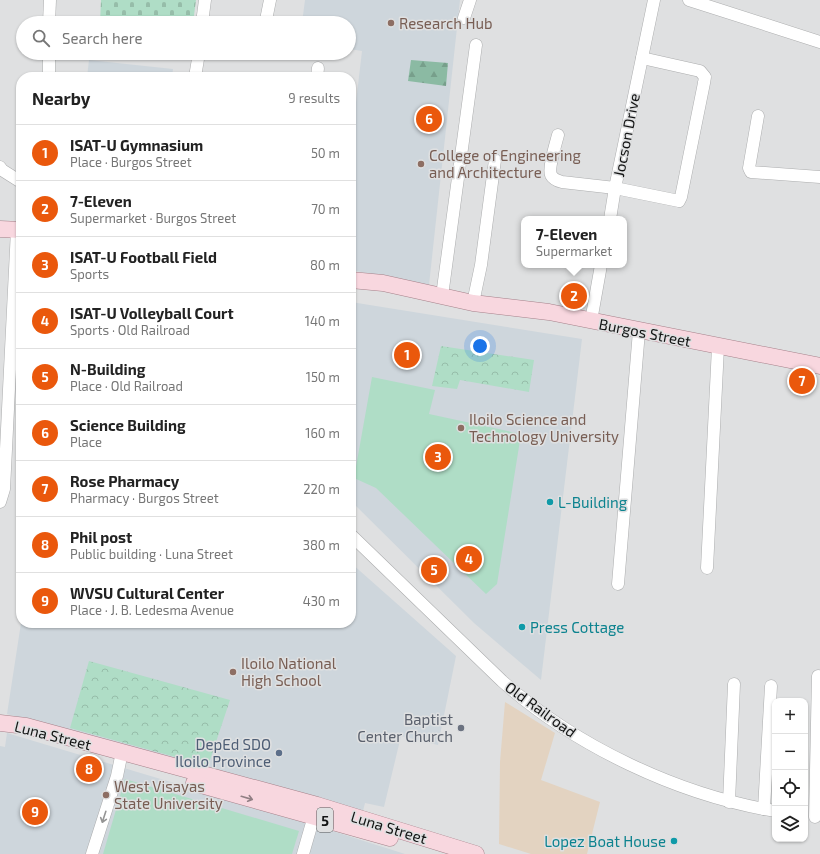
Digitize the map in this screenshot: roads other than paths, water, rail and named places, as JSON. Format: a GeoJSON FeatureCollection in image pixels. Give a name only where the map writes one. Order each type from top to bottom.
{"type":"FeatureCollection","features":[{"type":"Feature","properties":{"kind":"main road"},"geometry":{"type":"LineString","coordinates":[[0,229],[16,231]]}},
{"type":"Feature","properties":{"kind":"main road","name":"Burgos Street"},"geometry":{"type":"LineString","coordinates":[[356,280],[383,283],[473,303],[549,312],[591,322],[820,366]]}},
{"type":"Feature","properties":{"kind":"main road","name":"Luna Street"},"geometry":{"type":"LineString","coordinates":[[0,724],[23,735],[121,758],[476,854]]}},
{"type":"Feature","properties":{"kind":"main road","name":"Luna Street"},"geometry":{"type":"LineString","coordinates":[[316,811],[372,833],[439,854]]}},
{"type":"Feature","properties":{"kind":"street"},"geometry":{"type":"LineString","coordinates":[[49,16],[50,0]]}},
{"type":"Feature","properties":{"kind":"street"},"geometry":{"type":"LineString","coordinates":[[203,16],[205,0]]}},
{"type":"Feature","properties":{"kind":"street"},"geometry":{"type":"LineString","coordinates":[[267,16],[270,0]]}},
{"type":"Feature","properties":{"kind":"street"},"geometry":{"type":"LineString","coordinates":[[464,18],[470,0]]}},
{"type":"Feature","properties":{"kind":"street","name":"Jocson Drive"},"geometry":{"type":"LineString","coordinates":[[558,135],[551,176],[562,182],[615,188],[654,0]]}},
{"type":"Feature","properties":{"kind":"street"},"geometry":{"type":"LineString","coordinates":[[689,0],[820,42]]}},
{"type":"Feature","properties":{"kind":"street"},"geometry":{"type":"LineString","coordinates":[[442,296],[476,44]]}},
{"type":"Feature","properties":{"kind":"street"},"geometry":{"type":"LineString","coordinates":[[610,216],[615,188],[679,201],[704,83],[705,77],[700,71],[642,58]]}},
{"type":"Feature","properties":{"kind":"street"},"geometry":{"type":"LineString","coordinates":[[49,60],[49,72]]}},
{"type":"Feature","properties":{"kind":"street"},"geometry":{"type":"LineString","coordinates":[[196,72],[198,60]]}},
{"type":"Feature","properties":{"kind":"street"},"geometry":{"type":"LineString","coordinates":[[758,116],[749,168],[751,172],[820,177]]}},
{"type":"Feature","properties":{"kind":"street"},"geometry":{"type":"LineString","coordinates":[[473,303],[481,265],[495,160]]}},
{"type":"Feature","properties":{"kind":"street"},"geometry":{"type":"LineString","coordinates":[[0,166],[2,170],[16,179]]}},
{"type":"Feature","properties":{"kind":"street"},"geometry":{"type":"LineString","coordinates":[[0,220],[16,229]]}},
{"type":"Feature","properties":{"kind":"street"},"geometry":{"type":"LineString","coordinates":[[591,322],[600,268]]}},
{"type":"Feature","properties":{"kind":"street"},"geometry":{"type":"LineString","coordinates":[[0,502],[4,489],[16,296]]}},
{"type":"Feature","properties":{"kind":"street"},"geometry":{"type":"LineString","coordinates":[[618,584],[638,331]]}},
{"type":"Feature","properties":{"kind":"street"},"geometry":{"type":"LineString","coordinates":[[707,568],[718,347]]}},
{"type":"Feature","properties":{"kind":"street","name":"Old Railroad"},"geometry":{"type":"LineString","coordinates":[[356,540],[526,703],[561,728],[631,764],[664,779],[729,802],[769,810]]}},
{"type":"Feature","properties":{"kind":"street"},"geometry":{"type":"LineString","coordinates":[[813,817],[818,676]]}},
{"type":"Feature","properties":{"kind":"street"},"geometry":{"type":"LineString","coordinates":[[729,802],[734,684]]}},
{"type":"Feature","properties":{"kind":"street"},"geometry":{"type":"LineString","coordinates":[[769,810],[771,686]]}},
{"type":"Feature","properties":{"kind":"street"},"geometry":{"type":"LineString","coordinates":[[92,854],[121,758]]}},
{"type":"Feature","properties":{"kind":"street"},"geometry":{"type":"LineString","coordinates":[[302,854],[316,811]]}},
{"type":"Feature","properties":{"kind":"place","name":"Research Hub"},"geometry":{"type":"Point","coordinates":[391,23]}},
{"type":"Feature","properties":{"kind":"place","name":"Science Building"},"geometry":{"type":"Point","coordinates":[429,119]}},
{"type":"Feature","properties":{"kind":"place","name":"College of Engineering and Architecture"},"geometry":{"type":"Point","coordinates":[421,164]}},
{"type":"Feature","properties":{"kind":"place","name":"7-Eleven"},"geometry":{"type":"Point","coordinates":[574,296]}},
{"type":"Feature","properties":{"kind":"place","name":"ISAT-U Gymnasium"},"geometry":{"type":"Point","coordinates":[407,355]}},
{"type":"Feature","properties":{"kind":"place","name":"Rose Pharmacy"},"geometry":{"type":"Point","coordinates":[802,381]}},
{"type":"Feature","properties":{"kind":"place","name":"Iloilo Science and Technology University"},"geometry":{"type":"Point","coordinates":[461,428]}},
{"type":"Feature","properties":{"kind":"place","name":"ISAT-U Football Field"},"geometry":{"type":"Point","coordinates":[438,457]}},
{"type":"Feature","properties":{"kind":"place","name":"L-Building"},"geometry":{"type":"Point","coordinates":[550,502]}},
{"type":"Feature","properties":{"kind":"place","name":"ISAT-U Volleyball Court"},"geometry":{"type":"Point","coordinates":[469,559]}},
{"type":"Feature","properties":{"kind":"place","name":"N-Building"},"geometry":{"type":"Point","coordinates":[434,570]}},
{"type":"Feature","properties":{"kind":"place","name":"Press Cottage"},"geometry":{"type":"Point","coordinates":[522,627]}},
{"type":"Feature","properties":{"kind":"place","name":"Iloilo National High School"},"geometry":{"type":"Point","coordinates":[233,672]}},
{"type":"Feature","properties":{"kind":"place","name":"Baptist Center Church"},"geometry":{"type":"Point","coordinates":[461,728]}},
{"type":"Feature","properties":{"kind":"place","name":"DepEd SDO Iloilo Province"},"geometry":{"type":"Point","coordinates":[279,753]}},
{"type":"Feature","properties":{"kind":"place","name":"Phil post"},"geometry":{"type":"Point","coordinates":[89,769]}},
{"type":"Feature","properties":{"kind":"place","name":"West Visayas State University"},"geometry":{"type":"Point","coordinates":[106,795]}},
{"type":"Feature","properties":{"kind":"place","name":"WVSU Cultural Center"},"geometry":{"type":"Point","coordinates":[35,812]}},
{"type":"Feature","properties":{"kind":"place","name":"Lopez Boat House"},"geometry":{"type":"Point","coordinates":[674,841]}}]}
